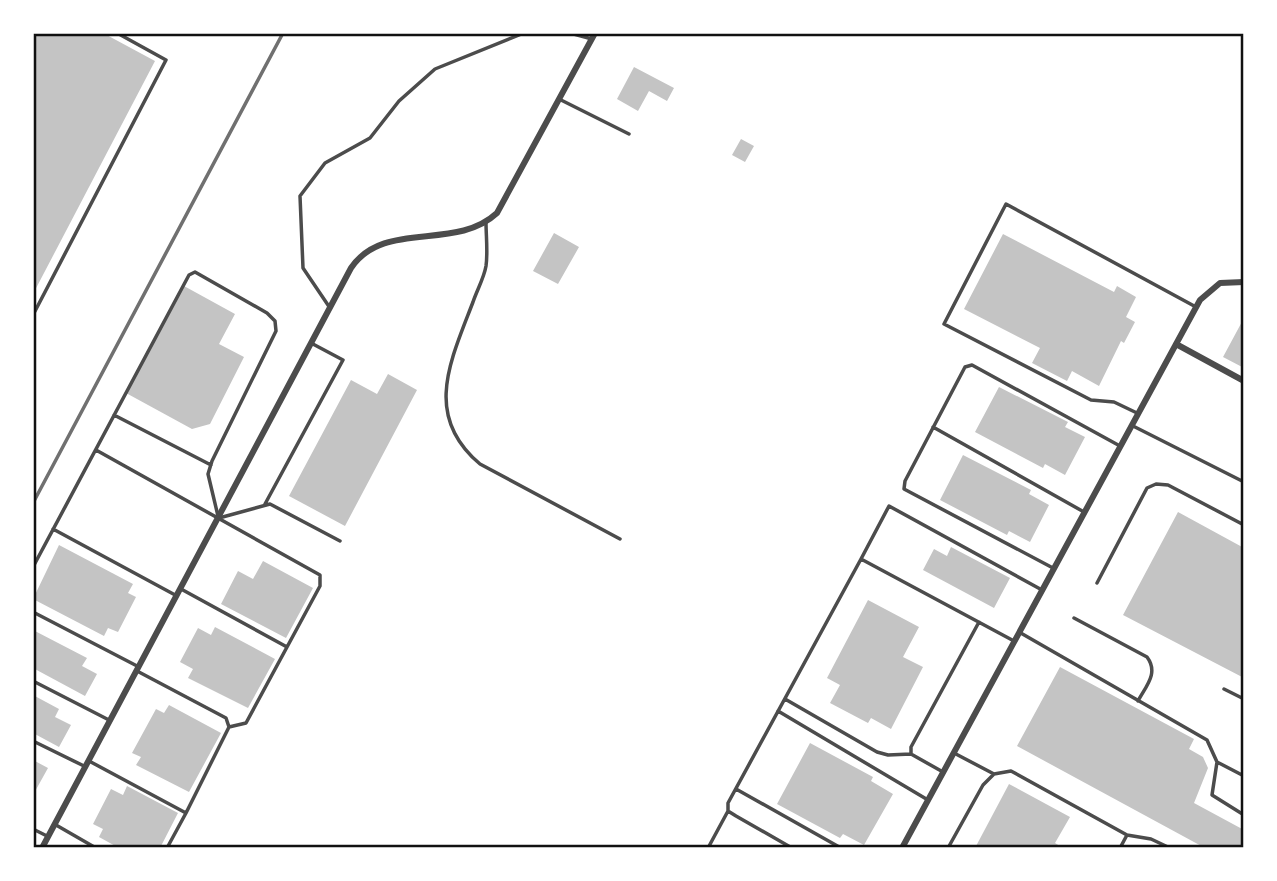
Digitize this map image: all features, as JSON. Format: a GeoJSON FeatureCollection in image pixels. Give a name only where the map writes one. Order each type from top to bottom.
{"type":"FeatureCollection","features":[{"type":"Feature","properties":{"kind":"street"},"geometry":{"type":"LineString","coordinates":[[42,848],[351,268],[374,246],[457,234],[486,222],[496,213],[594,36]]}},
{"type":"Feature","properties":{"kind":"street"},"geometry":{"type":"LineString","coordinates":[[902,848],[1198,304],[1220,284],[1244,282]]}},
{"type":"Feature","properties":{"kind":"street"},"geometry":{"type":"LineString","coordinates":[[1176,344],[1244,381]]}},
{"type":"Feature","properties":{"kind":"lane"},"geometry":{"type":"LineString","coordinates":[[33,315],[166,60],[117,33]]}},
{"type":"Feature","properties":{"kind":"lane"},"geometry":{"type":"LineString","coordinates":[[330,308],[303,268],[300,195],[325,163],[370,138],[399,101],[435,69],[524,33]]}},
{"type":"Feature","properties":{"kind":"lane"},"geometry":{"type":"LineString","coordinates":[[570,33],[594,36]]}},
{"type":"Feature","properties":{"kind":"lane"},"geometry":{"type":"LineString","coordinates":[[559,99],[629,134]]}},
{"type":"Feature","properties":{"kind":"lane"},"geometry":{"type":"LineString","coordinates":[[1138,414],[1114,402],[1091,400],[944,324],[1006,204],[1198,304]]}},
{"type":"Feature","properties":{"kind":"lane"},"geometry":{"type":"LineString","coordinates":[[486,222],[486,266],[459,338],[447,386],[444,408],[450,430],[464,450],[480,464],[620,540]]}},
{"type":"Feature","properties":{"kind":"lane"},"geometry":{"type":"LineString","coordinates":[[33,567],[189,275],[195,272],[267,313],[275,321],[276,331],[220,440],[208,474],[219,518]]}},
{"type":"Feature","properties":{"kind":"lane"},"geometry":{"type":"LineString","coordinates":[[265,504],[343,360],[312,343]]}},
{"type":"Feature","properties":{"kind":"lane"},"geometry":{"type":"LineString","coordinates":[[1053,568],[904,489],[905,481],[965,368],[972,365],[1120,446]]}},
{"type":"Feature","properties":{"kind":"lane"},"geometry":{"type":"LineString","coordinates":[[114,415],[211,465]]}},
{"type":"Feature","properties":{"kind":"lane"},"geometry":{"type":"LineString","coordinates":[[1132,425],[1244,482]]}},
{"type":"Feature","properties":{"kind":"lane"},"geometry":{"type":"LineString","coordinates":[[933,427],[1084,512]]}},
{"type":"Feature","properties":{"kind":"lane"},"geometry":{"type":"LineString","coordinates":[[96,450],[320,575],[320,586],[246,723],[229,727]]}},
{"type":"Feature","properties":{"kind":"lane"},"geometry":{"type":"LineString","coordinates":[[1097,583],[1147,488],[1156,484],[1168,485],[1244,525]]}},
{"type":"Feature","properties":{"kind":"lane"},"geometry":{"type":"LineString","coordinates":[[219,518],[265,504],[288,512],[340,541]]}},
{"type":"Feature","properties":{"kind":"lane"},"geometry":{"type":"LineString","coordinates":[[708,848],[728,811],[728,803],[889,506],[1042,590]]}},
{"type":"Feature","properties":{"kind":"lane"},"geometry":{"type":"LineString","coordinates":[[53,529],[287,647]]}},
{"type":"Feature","properties":{"kind":"lane"},"geometry":{"type":"LineString","coordinates":[[862,559],[1014,640]]}},
{"type":"Feature","properties":{"kind":"lane"},"geometry":{"type":"LineString","coordinates":[[33,611],[226,718],[229,727],[167,848]]}},
{"type":"Feature","properties":{"kind":"lane"},"geometry":{"type":"LineString","coordinates":[[1074,618],[1147,657],[1153,665],[1153,674],[1138,701]]}},
{"type":"Feature","properties":{"kind":"lane"},"geometry":{"type":"LineString","coordinates":[[911,754],[911,747],[979,621]]}},
{"type":"Feature","properties":{"kind":"lane"},"geometry":{"type":"LineString","coordinates":[[1018,632],[1207,740],[1217,762],[1212,795],[1244,815]]}},
{"type":"Feature","properties":{"kind":"lane"},"geometry":{"type":"LineString","coordinates":[[33,681],[110,721]]}},
{"type":"Feature","properties":{"kind":"lane"},"geometry":{"type":"LineString","coordinates":[[1224,689],[1244,699]]}},
{"type":"Feature","properties":{"kind":"lane"},"geometry":{"type":"LineString","coordinates":[[785,699],[877,752],[888,755],[911,754],[943,772]]}},
{"type":"Feature","properties":{"kind":"lane"},"geometry":{"type":"LineString","coordinates":[[778,711],[928,800]]}},
{"type":"Feature","properties":{"kind":"lane"},"geometry":{"type":"LineString","coordinates":[[33,741],[87,764],[186,813]]}},
{"type":"Feature","properties":{"kind":"lane"},"geometry":{"type":"LineString","coordinates":[[954,752],[994,774]]}},
{"type":"Feature","properties":{"kind":"lane"},"geometry":{"type":"LineString","coordinates":[[1217,762],[1244,776]]}},
{"type":"Feature","properties":{"kind":"lane"},"geometry":{"type":"LineString","coordinates":[[948,848],[983,785],[994,774],[1011,771],[1127,835],[1170,848]]}},
{"type":"Feature","properties":{"kind":"lane"},"geometry":{"type":"LineString","coordinates":[[736,789],[841,848]]}},
{"type":"Feature","properties":{"kind":"lane"},"geometry":{"type":"LineString","coordinates":[[728,811],[792,848]]}},
{"type":"Feature","properties":{"kind":"lane"},"geometry":{"type":"LineString","coordinates":[[55,824],[96,848]]}},
{"type":"Feature","properties":{"kind":"lane"},"geometry":{"type":"LineString","coordinates":[[33,829],[48,837]]}},
{"type":"Feature","properties":{"kind":"lane"},"geometry":{"type":"LineString","coordinates":[[1121,848],[1127,835]]}},
{"type":"Feature","properties":{"kind":"building"},"geometry":{"type":"Polygon","coordinates":[[[33,33],[103,33],[155,61],[33,294],[33,33]]]}},
{"type":"Feature","properties":{"kind":"building"},"geometry":{"type":"Polygon","coordinates":[[[634,67],[674,88],[667,101],[649,91],[638,111],[617,99],[634,67]]]}},
{"type":"Feature","properties":{"kind":"building"},"geometry":{"type":"Polygon","coordinates":[[[741,139],[754,146],[745,162],[732,155],[741,139]]]}},
{"type":"Feature","properties":{"kind":"building"},"geometry":{"type":"Polygon","coordinates":[[[554,233],[579,247],[558,284],[533,271],[554,233]]]}},
{"type":"Feature","properties":{"kind":"building"},"geometry":{"type":"Polygon","coordinates":[[[1003,234],[1114,292],[1117,286],[1136,297],[1126,317],[1135,322],[1124,343],[1121,341],[1099,386],[1072,371],[1067,381],[1032,363],[1040,348],[964,309],[1003,234]]]}},
{"type":"Feature","properties":{"kind":"building"},"geometry":{"type":"Polygon","coordinates":[[[184,286],[235,314],[219,344],[244,357],[210,424],[192,429],[126,393],[184,286]]]}},
{"type":"Feature","properties":{"kind":"building"},"geometry":{"type":"Polygon","coordinates":[[[1244,318],[1244,368],[1223,357],[1244,318]]]}},
{"type":"Feature","properties":{"kind":"building"},"geometry":{"type":"Polygon","coordinates":[[[388,374],[417,390],[345,526],[289,496],[351,380],[377,394],[388,374]]]}},
{"type":"Feature","properties":{"kind":"building"},"geometry":{"type":"Polygon","coordinates":[[[999,387],[1068,422],[1065,427],[1085,437],[1065,475],[1045,464],[1043,468],[975,432],[999,387]]]}},
{"type":"Feature","properties":{"kind":"building"},"geometry":{"type":"Polygon","coordinates":[[[963,455],[1031,490],[1029,494],[1049,505],[1030,542],[1009,531],[1007,535],[940,500],[963,455]]]}},
{"type":"Feature","properties":{"kind":"building"},"geometry":{"type":"Polygon","coordinates":[[[1178,512],[1244,548],[1244,678],[1123,615],[1178,512]]]}},
{"type":"Feature","properties":{"kind":"building"},"geometry":{"type":"Polygon","coordinates":[[[59,545],[133,584],[128,593],[136,597],[118,632],[108,628],[104,636],[33,599],[59,545]]]}},
{"type":"Feature","properties":{"kind":"building"},"geometry":{"type":"Polygon","coordinates":[[[951,547],[1010,578],[994,608],[923,570],[934,549],[947,556],[951,547]]]}},
{"type":"Feature","properties":{"kind":"building"},"geometry":{"type":"Polygon","coordinates":[[[263,561],[313,588],[286,638],[221,604],[238,571],[253,579],[263,561]]]}},
{"type":"Feature","properties":{"kind":"building"},"geometry":{"type":"Polygon","coordinates":[[[868,600],[919,627],[903,657],[923,667],[891,729],[871,718],[868,723],[830,703],[840,685],[827,678],[868,600]]]}},
{"type":"Feature","properties":{"kind":"building"},"geometry":{"type":"Polygon","coordinates":[[[215,627],[275,659],[248,708],[188,678],[193,669],[180,662],[198,628],[211,635],[215,627]]]}},
{"type":"Feature","properties":{"kind":"building"},"geometry":{"type":"Polygon","coordinates":[[[33,630],[87,658],[82,666],[97,674],[85,696],[33,668],[33,630]]]}},
{"type":"Feature","properties":{"kind":"building"},"geometry":{"type":"Polygon","coordinates":[[[1060,667],[1194,739],[1189,749],[1203,757],[1208,768],[1194,803],[1244,830],[1244,848],[1205,848],[1017,746],[1060,667]]]}},
{"type":"Feature","properties":{"kind":"building"},"geometry":{"type":"Polygon","coordinates":[[[33,695],[59,709],[55,717],[71,725],[59,747],[33,733],[33,695]]]}},
{"type":"Feature","properties":{"kind":"building"},"geometry":{"type":"Polygon","coordinates":[[[169,705],[221,733],[189,792],[136,765],[141,757],[132,753],[156,709],[164,713],[169,705]]]}},
{"type":"Feature","properties":{"kind":"building"},"geometry":{"type":"Polygon","coordinates":[[[810,743],[873,777],[871,781],[893,794],[864,845],[843,834],[840,838],[777,804],[810,743]]]}},
{"type":"Feature","properties":{"kind":"building"},"geometry":{"type":"Polygon","coordinates":[[[33,760],[48,768],[33,795],[33,760]]]}},
{"type":"Feature","properties":{"kind":"building"},"geometry":{"type":"Polygon","coordinates":[[[1009,784],[1070,817],[1055,843],[1063,848],[975,848],[1009,784]]]}},
{"type":"Feature","properties":{"kind":"building"},"geometry":{"type":"Polygon","coordinates":[[[127,786],[178,813],[160,848],[119,848],[99,837],[103,829],[93,824],[111,789],[123,795],[127,786]]]}},
{"type":"Feature","properties":{"kind":"railway"},"geometry":{"type":"LineString","coordinates":[[33,503],[283,33]]}}]}
